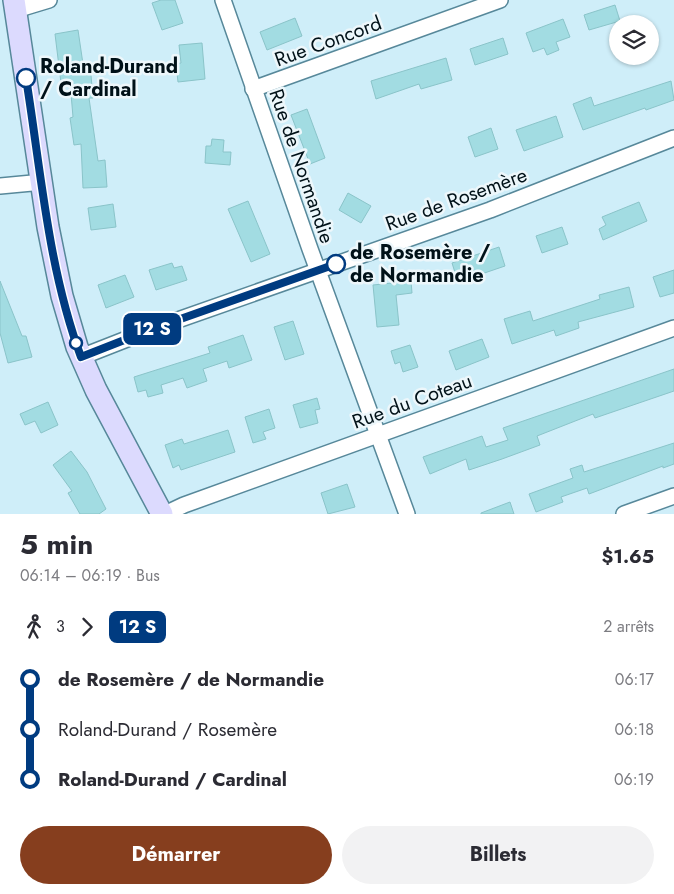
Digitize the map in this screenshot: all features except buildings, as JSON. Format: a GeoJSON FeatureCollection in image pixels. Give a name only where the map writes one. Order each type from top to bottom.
{"type":"FeatureCollection","features":[{"type":"Feature","properties":{"kind":"street"},"geometry":{"type":"LineString","coordinates":[[49,0],[15,5],[57,277],[81,357],[101,401],[164,514]]}},
{"type":"Feature","properties":{"kind":"street","name":"Rue de Normandie"},"geometry":{"type":"LineString","coordinates":[[223,0],[318,271],[407,514]]}},
{"type":"Feature","properties":{"kind":"street","name":"Rue Concord"},"geometry":{"type":"LineString","coordinates":[[253,89],[500,0]]}},
{"type":"Feature","properties":{"kind":"street","name":"Rue de Rosemère"},"geometry":{"type":"LineString","coordinates":[[81,357],[155,328],[511,202],[674,138]]}},
{"type":"Feature","properties":{"kind":"street"},"geometry":{"type":"LineString","coordinates":[[0,186],[43,182]]}},
{"type":"Feature","properties":{"kind":"street","name":"Rue du Coteau"},"geometry":{"type":"LineString","coordinates":[[164,514],[184,505],[674,328]]}},
{"type":"Feature","properties":{"kind":"street"},"geometry":{"type":"LineString","coordinates":[[624,514],[674,496]]}},
{"type":"Feature","properties":{"kind":"bus line"},"geometry":{"type":"LineString","coordinates":[[26,78],[56,271],[66,311],[81,357],[108,345],[336,264]]}},
{"type":"Feature","properties":{"kind":"place","name":"Roland-Durand / Cardinal"},"geometry":{"type":"Point","coordinates":[26,78]}},
{"type":"Feature","properties":{"kind":"place","name":"de Rosemère / de Normandie"},"geometry":{"type":"Point","coordinates":[336,264]}}]}
